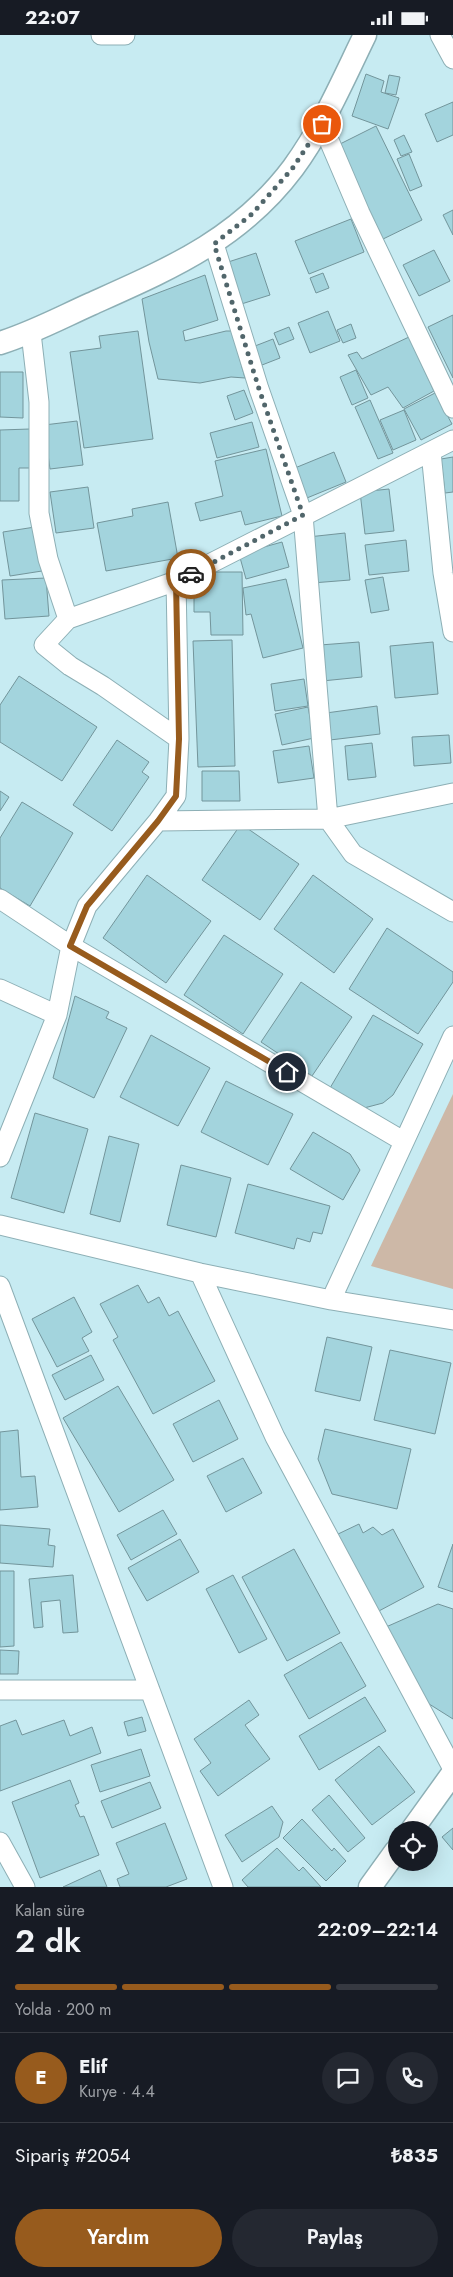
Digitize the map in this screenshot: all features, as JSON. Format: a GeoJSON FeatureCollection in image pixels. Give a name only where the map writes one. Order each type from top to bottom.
{"type":"FeatureCollection","features":[{"type":"Feature","properties":{"kind":"street"},"geometry":{"type":"LineString","coordinates":[[101,35],[125,35]]}},
{"type":"Feature","properties":{"kind":"street"},"geometry":{"type":"LineString","coordinates":[[0,343],[31,333],[146,281],[214,244],[252,214],[292,169],[322,124],[365,35]]}},
{"type":"Feature","properties":{"kind":"street"},"geometry":{"type":"LineString","coordinates":[[440,35],[453,59]]}},
{"type":"Feature","properties":{"kind":"street"},"geometry":{"type":"LineString","coordinates":[[322,124],[360,213],[453,408]]}},
{"type":"Feature","properties":{"kind":"street"},"geometry":{"type":"LineString","coordinates":[[214,244],[259,389],[303,515],[328,819],[353,854],[453,912]]}},
{"type":"Feature","properties":{"kind":"street"},"geometry":{"type":"LineString","coordinates":[[31,333],[38,401],[39,513],[48,559],[68,619]]}},
{"type":"Feature","properties":{"kind":"street"},"geometry":{"type":"LineString","coordinates":[[179,739],[104,686],[70,666],[44,645],[68,619],[176,581],[453,440]]}},
{"type":"Feature","properties":{"kind":"street"},"geometry":{"type":"LineString","coordinates":[[431,452],[443,573],[453,632]]}},
{"type":"Feature","properties":{"kind":"street"},"geometry":{"type":"LineString","coordinates":[[0,1157],[57,1015],[70,946],[87,906],[158,821],[176,796],[179,739],[176,581]]}},
{"type":"Feature","properties":{"kind":"street"},"geometry":{"type":"LineString","coordinates":[[158,821],[328,819],[453,793]]}},
{"type":"Feature","properties":{"kind":"street"},"geometry":{"type":"LineString","coordinates":[[0,899],[70,946],[403,1141]]}},
{"type":"Feature","properties":{"kind":"street"},"geometry":{"type":"LineString","coordinates":[[0,989],[57,1015]]}},
{"type":"Feature","properties":{"kind":"street"},"geometry":{"type":"LineString","coordinates":[[331,1300],[453,1036]]}},
{"type":"Feature","properties":{"kind":"street"},"geometry":{"type":"LineString","coordinates":[[0,1225],[200,1273],[331,1300],[453,1321]]}},
{"type":"Feature","properties":{"kind":"street"},"geometry":{"type":"LineString","coordinates":[[200,1273],[275,1437],[453,1769]]}},
{"type":"Feature","properties":{"kind":"street"},"geometry":{"type":"LineString","coordinates":[[0,1286],[223,1887]]}},
{"type":"Feature","properties":{"kind":"street"},"geometry":{"type":"LineString","coordinates":[[0,1690],[150,1690]]}},
{"type":"Feature","properties":{"kind":"street"},"geometry":{"type":"LineString","coordinates":[[418,1821],[453,1773]]}},
{"type":"Feature","properties":{"kind":"street"},"geometry":{"type":"LineString","coordinates":[[0,1842],[25,1887]]}},
{"type":"Feature","properties":{"kind":"street"},"geometry":{"type":"LineString","coordinates":[[370,1887],[388,1862]]}},
{"type":"Feature","properties":{"kind":"shaded area"},"geometry":{"type":"Polygon","coordinates":[[[453,1094],[453,1289],[371,1266],[453,1094]]]}},
{"type":"Feature","properties":{"kind":"building"},"geometry":{"type":"Polygon","coordinates":[[[366,74],[384,81],[381,92],[399,98],[388,129],[352,116],[366,74]]]}},
{"type":"Feature","properties":{"kind":"building"},"geometry":{"type":"Polygon","coordinates":[[[389,75],[400,77],[396,95],[385,93],[389,75]]]}},
{"type":"Feature","properties":{"kind":"building"},"geometry":{"type":"Polygon","coordinates":[[[453,102],[453,135],[437,142],[425,114],[453,102]]]}},
{"type":"Feature","properties":{"kind":"building"},"geometry":{"type":"Polygon","coordinates":[[[376,126],[422,220],[379,241],[338,145],[376,126]]]}},
{"type":"Feature","properties":{"kind":"building"},"geometry":{"type":"Polygon","coordinates":[[[404,135],[412,152],[401,156],[394,140],[404,135]]]}},
{"type":"Feature","properties":{"kind":"building"},"geometry":{"type":"Polygon","coordinates":[[[409,154],[422,186],[410,191],[397,159],[409,154]]]}},
{"type":"Feature","properties":{"kind":"building"},"geometry":{"type":"Polygon","coordinates":[[[453,210],[453,235],[443,215],[453,210]]]}},
{"type":"Feature","properties":{"kind":"building"},"geometry":{"type":"Polygon","coordinates":[[[351,219],[364,252],[309,274],[295,241],[351,219]]]}},
{"type":"Feature","properties":{"kind":"building"},"geometry":{"type":"Polygon","coordinates":[[[434,250],[450,281],[419,296],[403,265],[434,250]]]}},
{"type":"Feature","properties":{"kind":"building"},"geometry":{"type":"Polygon","coordinates":[[[256,253],[270,295],[235,306],[222,264],[256,253]]]}},
{"type":"Feature","properties":{"kind":"building"},"geometry":{"type":"Polygon","coordinates":[[[323,273],[329,288],[316,293],[310,278],[323,273]]]}},
{"type":"Feature","properties":{"kind":"building"},"geometry":{"type":"Polygon","coordinates":[[[205,275],[218,320],[183,331],[185,341],[232,331],[245,378],[231,377],[200,383],[158,379],[149,342],[142,299],[205,275]]]}},
{"type":"Feature","properties":{"kind":"building"},"geometry":{"type":"Polygon","coordinates":[[[328,311],[340,341],[310,353],[298,323],[328,311]]]}},
{"type":"Feature","properties":{"kind":"building"},"geometry":{"type":"Polygon","coordinates":[[[453,315],[453,378],[428,327],[453,315]]]}},
{"type":"Feature","properties":{"kind":"building"},"geometry":{"type":"Polygon","coordinates":[[[351,324],[356,338],[343,343],[337,330],[351,324]]]}},
{"type":"Feature","properties":{"kind":"building"},"geometry":{"type":"Polygon","coordinates":[[[289,327],[294,339],[279,345],[274,333],[289,327]]]}},
{"type":"Feature","properties":{"kind":"building"},"geometry":{"type":"Polygon","coordinates":[[[138,331],[153,439],[84,448],[70,352],[101,348],[99,336],[138,331]]]}},
{"type":"Feature","properties":{"kind":"building"},"geometry":{"type":"Polygon","coordinates":[[[409,337],[434,391],[403,408],[388,387],[371,395],[348,355],[357,352],[362,359],[409,337]]]}},
{"type":"Feature","properties":{"kind":"building"},"geometry":{"type":"Polygon","coordinates":[[[273,339],[280,358],[262,365],[255,346],[273,339]]]}},
{"type":"Feature","properties":{"kind":"building"},"geometry":{"type":"Polygon","coordinates":[[[356,370],[368,398],[352,405],[340,377],[356,370]]]}},
{"type":"Feature","properties":{"kind":"building"},"geometry":{"type":"Polygon","coordinates":[[[0,372],[23,372],[23,418],[0,417],[0,372]]]}},
{"type":"Feature","properties":{"kind":"building"},"geometry":{"type":"Polygon","coordinates":[[[244,390],[253,413],[235,420],[227,396],[244,390]]]}},
{"type":"Feature","properties":{"kind":"building"},"geometry":{"type":"Polygon","coordinates":[[[435,393],[452,424],[421,440],[404,409],[435,393]]]}},
{"type":"Feature","properties":{"kind":"building"},"geometry":{"type":"Polygon","coordinates":[[[370,400],[393,453],[378,459],[355,407],[370,400]]]}},
{"type":"Feature","properties":{"kind":"building"},"geometry":{"type":"Polygon","coordinates":[[[404,410],[416,440],[393,450],[380,420],[404,410]]]}},
{"type":"Feature","properties":{"kind":"building"},"geometry":{"type":"Polygon","coordinates":[[[77,421],[83,465],[50,469],[44,425],[77,421]]]}},
{"type":"Feature","properties":{"kind":"building"},"geometry":{"type":"Polygon","coordinates":[[[252,422],[259,447],[217,458],[210,433],[252,422]]]}},
{"type":"Feature","properties":{"kind":"building"},"geometry":{"type":"Polygon","coordinates":[[[30,429],[31,468],[19,468],[19,501],[0,501],[0,430],[30,429]]]}},
{"type":"Feature","properties":{"kind":"building"},"geometry":{"type":"Polygon","coordinates":[[[266,449],[282,516],[245,525],[241,511],[200,521],[195,503],[223,496],[215,461],[266,449]]]}},
{"type":"Feature","properties":{"kind":"building"},"geometry":{"type":"Polygon","coordinates":[[[334,452],[346,482],[302,500],[290,470],[334,452]]]}},
{"type":"Feature","properties":{"kind":"building"},"geometry":{"type":"Polygon","coordinates":[[[453,457],[453,492],[445,493],[441,459],[453,457]]]}},
{"type":"Feature","properties":{"kind":"building"},"geometry":{"type":"Polygon","coordinates":[[[88,487],[94,528],[56,533],[50,492],[88,487]]]}},
{"type":"Feature","properties":{"kind":"building"},"geometry":{"type":"Polygon","coordinates":[[[389,489],[394,531],[365,534],[360,492],[389,489]]]}},
{"type":"Feature","properties":{"kind":"building"},"geometry":{"type":"Polygon","coordinates":[[[168,502],[178,558],[106,571],[97,523],[133,516],[132,509],[168,502]]]}},
{"type":"Feature","properties":{"kind":"building"},"geometry":{"type":"Polygon","coordinates":[[[35,527],[42,571],[10,576],[3,532],[35,527]]]}},
{"type":"Feature","properties":{"kind":"building"},"geometry":{"type":"Polygon","coordinates":[[[345,533],[350,580],[312,583],[308,537],[345,533]]]}},
{"type":"Feature","properties":{"kind":"building"},"geometry":{"type":"Polygon","coordinates":[[[406,540],[409,571],[369,575],[365,545],[406,540]]]}},
{"type":"Feature","properties":{"kind":"building"},"geometry":{"type":"Polygon","coordinates":[[[282,542],[289,567],[246,579],[239,554],[282,542]]]}},
{"type":"Feature","properties":{"kind":"building"},"geometry":{"type":"Polygon","coordinates":[[[207,572],[242,572],[243,635],[211,635],[210,612],[194,612],[194,592],[207,592],[207,572]]]}},
{"type":"Feature","properties":{"kind":"building"},"geometry":{"type":"Polygon","coordinates":[[[383,577],[389,610],[371,613],[365,580],[383,577]]]}},
{"type":"Feature","properties":{"kind":"building"},"geometry":{"type":"Polygon","coordinates":[[[46,578],[49,616],[5,619],[2,580],[46,578]]]}},
{"type":"Feature","properties":{"kind":"building"},"geometry":{"type":"Polygon","coordinates":[[[286,579],[303,648],[263,658],[251,614],[246,615],[243,588],[286,579]]]}},
{"type":"Feature","properties":{"kind":"building"},"geometry":{"type":"Polygon","coordinates":[[[232,640],[235,766],[198,767],[193,641],[232,640]]]}},
{"type":"Feature","properties":{"kind":"building"},"geometry":{"type":"Polygon","coordinates":[[[359,642],[362,677],[322,681],[320,645],[359,642]]]}},
{"type":"Feature","properties":{"kind":"building"},"geometry":{"type":"Polygon","coordinates":[[[433,642],[438,694],[395,698],[390,646],[433,642]]]}},
{"type":"Feature","properties":{"kind":"building"},"geometry":{"type":"Polygon","coordinates":[[[19,676],[97,727],[62,781],[0,742],[0,705],[19,676]]]}},
{"type":"Feature","properties":{"kind":"building"},"geometry":{"type":"Polygon","coordinates":[[[304,679],[308,706],[275,711],[271,684],[304,679]]]}},
{"type":"Feature","properties":{"kind":"building"},"geometry":{"type":"Polygon","coordinates":[[[377,706],[380,734],[330,740],[326,713],[377,706]]]}},
{"type":"Feature","properties":{"kind":"building"},"geometry":{"type":"Polygon","coordinates":[[[308,707],[314,738],[282,745],[275,714],[308,707]]]}},
{"type":"Feature","properties":{"kind":"building"},"geometry":{"type":"Polygon","coordinates":[[[449,735],[451,763],[414,766],[412,737],[449,735]]]}},
{"type":"Feature","properties":{"kind":"building"},"geometry":{"type":"Polygon","coordinates":[[[117,740],[149,762],[142,772],[149,777],[112,831],[73,805],[117,740]]]}},
{"type":"Feature","properties":{"kind":"building"},"geometry":{"type":"Polygon","coordinates":[[[372,743],[376,777],[348,780],[345,746],[372,743]]]}},
{"type":"Feature","properties":{"kind":"building"},"geometry":{"type":"Polygon","coordinates":[[[309,746],[314,778],[278,783],[273,751],[309,746]]]}},
{"type":"Feature","properties":{"kind":"building"},"geometry":{"type":"Polygon","coordinates":[[[202,771],[239,771],[240,801],[202,801],[202,771]]]}},
{"type":"Feature","properties":{"kind":"building"},"geometry":{"type":"Polygon","coordinates":[[[0,791],[9,797],[0,811],[0,791]]]}},
{"type":"Feature","properties":{"kind":"building"},"geometry":{"type":"Polygon","coordinates":[[[22,802],[73,833],[30,906],[0,888],[0,838],[22,802]]]}},
{"type":"Feature","properties":{"kind":"building"},"geometry":{"type":"Polygon","coordinates":[[[241,824],[299,864],[260,920],[202,880],[241,824]]]}},
{"type":"Feature","properties":{"kind":"building"},"geometry":{"type":"Polygon","coordinates":[[[147,875],[211,921],[166,983],[103,938],[147,875]]]}},
{"type":"Feature","properties":{"kind":"building"},"geometry":{"type":"Polygon","coordinates":[[[313,875],[373,919],[334,973],[274,929],[313,875]]]}},
{"type":"Feature","properties":{"kind":"building"},"geometry":{"type":"Polygon","coordinates":[[[387,928],[453,972],[453,982],[418,1034],[349,989],[387,928]]]}},
{"type":"Feature","properties":{"kind":"building"},"geometry":{"type":"Polygon","coordinates":[[[224,935],[283,974],[243,1034],[184,995],[224,935]]]}},
{"type":"Feature","properties":{"kind":"building"},"geometry":{"type":"Polygon","coordinates":[[[301,982],[352,1017],[312,1076],[261,1042],[301,982]]]}},
{"type":"Feature","properties":{"kind":"building"},"geometry":{"type":"Polygon","coordinates":[[[75,996],[109,1012],[106,1018],[127,1028],[94,1098],[53,1078],[75,996]]]}},
{"type":"Feature","properties":{"kind":"building"},"geometry":{"type":"Polygon","coordinates":[[[373,1015],[423,1044],[393,1095],[383,1103],[364,1108],[330,1088],[373,1015]]]}},
{"type":"Feature","properties":{"kind":"building"},"geometry":{"type":"Polygon","coordinates":[[[151,1035],[210,1068],[178,1126],[120,1097],[151,1035]]]}},
{"type":"Feature","properties":{"kind":"building"},"geometry":{"type":"Polygon","coordinates":[[[226,1081],[293,1114],[268,1165],[201,1132],[226,1081]]]}},
{"type":"Feature","properties":{"kind":"building"},"geometry":{"type":"Polygon","coordinates":[[[35,1113],[88,1129],[64,1213],[11,1198],[35,1113]]]}},
{"type":"Feature","properties":{"kind":"building"},"geometry":{"type":"Polygon","coordinates":[[[313,1132],[350,1154],[360,1170],[343,1200],[290,1169],[313,1132]]]}},
{"type":"Feature","properties":{"kind":"building"},"geometry":{"type":"Polygon","coordinates":[[[109,1136],[139,1144],[120,1222],[90,1214],[109,1136]]]}},
{"type":"Feature","properties":{"kind":"building"},"geometry":{"type":"Polygon","coordinates":[[[181,1165],[231,1178],[216,1237],[167,1225],[181,1165]]]}},
{"type":"Feature","properties":{"kind":"building"},"geometry":{"type":"Polygon","coordinates":[[[248,1184],[330,1206],[322,1234],[313,1232],[310,1242],[297,1238],[294,1249],[235,1233],[248,1184]]]}},
{"type":"Feature","properties":{"kind":"building"},"geometry":{"type":"Polygon","coordinates":[[[138,1285],[148,1303],[159,1297],[169,1316],[178,1311],[215,1381],[153,1414],[113,1340],[118,1337],[100,1304],[138,1285]]]}},
{"type":"Feature","properties":{"kind":"building"},"geometry":{"type":"Polygon","coordinates":[[[74,1297],[92,1332],[82,1338],[89,1351],[57,1367],[32,1319],[74,1297]]]}},
{"type":"Feature","properties":{"kind":"building"},"geometry":{"type":"Polygon","coordinates":[[[327,1337],[372,1347],[360,1401],[315,1391],[327,1337]]]}},
{"type":"Feature","properties":{"kind":"building"},"geometry":{"type":"Polygon","coordinates":[[[390,1350],[451,1363],[435,1434],[374,1420],[390,1350]]]}},
{"type":"Feature","properties":{"kind":"building"},"geometry":{"type":"Polygon","coordinates":[[[91,1355],[104,1380],[65,1400],[52,1375],[91,1355]]]}},
{"type":"Feature","properties":{"kind":"building"},"geometry":{"type":"Polygon","coordinates":[[[118,1386],[174,1480],[119,1512],[63,1418],[118,1386]]]}},
{"type":"Feature","properties":{"kind":"building"},"geometry":{"type":"Polygon","coordinates":[[[219,1400],[238,1439],[193,1462],[173,1424],[219,1400]]]}},
{"type":"Feature","properties":{"kind":"building"},"geometry":{"type":"Polygon","coordinates":[[[325,1429],[411,1449],[397,1509],[332,1494],[318,1459],[325,1429]]]}},
{"type":"Feature","properties":{"kind":"building"},"geometry":{"type":"Polygon","coordinates":[[[18,1430],[21,1477],[35,1476],[38,1507],[0,1510],[0,1432],[18,1430]]]}},
{"type":"Feature","properties":{"kind":"building"},"geometry":{"type":"Polygon","coordinates":[[[243,1458],[262,1493],[226,1512],[207,1476],[243,1458]]]}},
{"type":"Feature","properties":{"kind":"building"},"geometry":{"type":"Polygon","coordinates":[[[163,1510],[177,1534],[131,1560],[117,1535],[163,1510]]]}},
{"type":"Feature","properties":{"kind":"building"},"geometry":{"type":"Polygon","coordinates":[[[359,1524],[363,1533],[373,1527],[382,1535],[393,1529],[424,1587],[377,1612],[336,1535],[359,1524]]]}},
{"type":"Feature","properties":{"kind":"building"},"geometry":{"type":"Polygon","coordinates":[[[0,1525],[50,1529],[48,1545],[55,1546],[53,1567],[0,1563],[0,1525]]]}},
{"type":"Feature","properties":{"kind":"building"},"geometry":{"type":"Polygon","coordinates":[[[180,1539],[199,1572],[147,1601],[128,1568],[180,1539]]]}},
{"type":"Feature","properties":{"kind":"building"},"geometry":{"type":"Polygon","coordinates":[[[453,1544],[453,1592],[438,1587],[453,1544]]]}},
{"type":"Feature","properties":{"kind":"building"},"geometry":{"type":"Polygon","coordinates":[[[294,1549],[340,1633],[287,1661],[242,1577],[294,1549]]]}},
{"type":"Feature","properties":{"kind":"building"},"geometry":{"type":"Polygon","coordinates":[[[0,1571],[14,1571],[14,1646],[0,1647],[0,1571]]]}},
{"type":"Feature","properties":{"kind":"building"},"geometry":{"type":"Polygon","coordinates":[[[73,1575],[78,1632],[63,1633],[60,1600],[41,1602],[43,1627],[34,1628],[29,1579],[73,1575]]]}},
{"type":"Feature","properties":{"kind":"building"},"geometry":{"type":"Polygon","coordinates":[[[233,1575],[267,1639],[239,1653],[206,1589],[233,1575]]]}},
{"type":"Feature","properties":{"kind":"building"},"geometry":{"type":"Polygon","coordinates":[[[438,1604],[453,1609],[453,1719],[426,1702],[386,1627],[438,1604]]]}},
{"type":"Feature","properties":{"kind":"building"},"geometry":{"type":"Polygon","coordinates":[[[341,1642],[366,1686],[309,1719],[284,1675],[341,1642]]]}},
{"type":"Feature","properties":{"kind":"building"},"geometry":{"type":"Polygon","coordinates":[[[0,1650],[19,1651],[18,1674],[0,1674],[0,1650]]]}},
{"type":"Feature","properties":{"kind":"building"},"geometry":{"type":"Polygon","coordinates":[[[365,1697],[386,1731],[319,1770],[299,1736],[365,1697]]]}},
{"type":"Feature","properties":{"kind":"building"},"geometry":{"type":"Polygon","coordinates":[[[249,1700],[259,1715],[245,1725],[270,1759],[218,1796],[200,1771],[211,1763],[194,1739],[249,1700]]]}},
{"type":"Feature","properties":{"kind":"building"},"geometry":{"type":"Polygon","coordinates":[[[142,1717],[146,1731],[128,1736],[124,1722],[142,1717]]]}},
{"type":"Feature","properties":{"kind":"building"},"geometry":{"type":"Polygon","coordinates":[[[16,1720],[22,1735],[64,1720],[70,1736],[92,1727],[101,1753],[0,1791],[0,1726],[16,1720]]]}},
{"type":"Feature","properties":{"kind":"building"},"geometry":{"type":"Polygon","coordinates":[[[379,1746],[415,1792],[372,1825],[335,1780],[379,1746]]]}},
{"type":"Feature","properties":{"kind":"building"},"geometry":{"type":"Polygon","coordinates":[[[141,1749],[150,1776],[100,1792],[91,1765],[141,1749]]]}},
{"type":"Feature","properties":{"kind":"building"},"geometry":{"type":"Polygon","coordinates":[[[70,1780],[79,1803],[75,1805],[80,1817],[84,1816],[99,1855],[40,1878],[12,1802],[70,1780]]]}},
{"type":"Feature","properties":{"kind":"building"},"geometry":{"type":"Polygon","coordinates":[[[150,1782],[161,1808],[112,1828],[101,1801],[150,1782]]]}},
{"type":"Feature","properties":{"kind":"building"},"geometry":{"type":"Polygon","coordinates":[[[329,1795],[365,1838],[348,1852],[312,1810],[329,1795]]]}},
{"type":"Feature","properties":{"kind":"building"},"geometry":{"type":"Polygon","coordinates":[[[272,1806],[283,1822],[279,1837],[242,1862],[225,1835],[272,1806]]]}},
{"type":"Feature","properties":{"kind":"building"},"geometry":{"type":"Polygon","coordinates":[[[302,1819],[332,1851],[334,1848],[346,1861],[326,1881],[283,1838],[302,1819]]]}},
{"type":"Feature","properties":{"kind":"building"},"geometry":{"type":"Polygon","coordinates":[[[165,1823],[187,1879],[166,1887],[120,1887],[117,1879],[129,1874],[116,1843],[165,1823]]]}},
{"type":"Feature","properties":{"kind":"building"},"geometry":{"type":"Polygon","coordinates":[[[453,1828],[453,1850],[442,1837],[453,1828]]]}},
{"type":"Feature","properties":{"kind":"building"},"geometry":{"type":"Polygon","coordinates":[[[277,1848],[299,1871],[303,1867],[321,1887],[248,1887],[242,1880],[277,1848]]]}},
{"type":"Feature","properties":{"kind":"building"},"geometry":{"type":"Polygon","coordinates":[[[100,1870],[107,1887],[63,1887],[100,1870]]]}},
{"type":"Feature","properties":{"kind":"way so far"},"geometry":{"type":"LineString","coordinates":[[191,574],[303,515],[259,389],[214,244],[252,214],[292,169],[322,124]]}},
{"type":"Feature","properties":{"kind":"route"},"geometry":{"type":"LineString","coordinates":[[191,574],[176,581],[179,739],[176,796],[158,821],[87,906],[70,946],[287,1072]]}}]}
